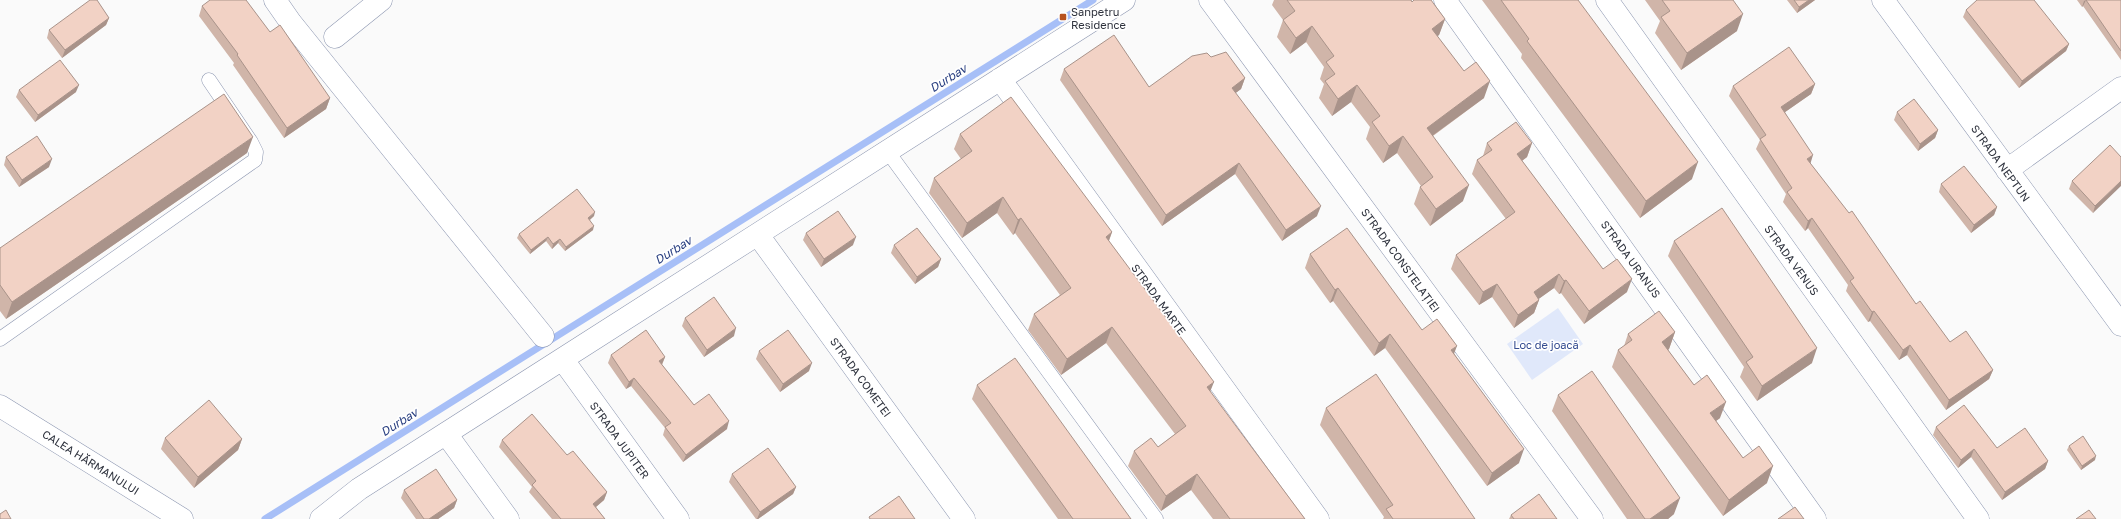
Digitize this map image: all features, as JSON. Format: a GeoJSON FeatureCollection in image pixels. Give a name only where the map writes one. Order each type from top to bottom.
{"type":"FeatureCollection","features":[{"type":"Feature","properties":{"kind":"street"},"geometry":{"type":"LineString","coordinates":[[275,0],[301,36],[543,336]]}},
{"type":"Feature","properties":{"kind":"street"},"geometry":{"type":"LineString","coordinates":[[335,37],[381,0]]}},
{"type":"Feature","properties":{"kind":"street"},"geometry":{"type":"LineString","coordinates":[[321,519],[359,489],[1124,0]]}},
{"type":"Feature","properties":{"kind":"street","name":"STRADA CONSTELAȚIEI"},"geometry":{"type":"LineString","coordinates":[[1210,0],[1592,519]]}},
{"type":"Feature","properties":{"kind":"street","name":"STRADA URANUS"},"geometry":{"type":"LineString","coordinates":[[1445,0],[1815,519]]}},
{"type":"Feature","properties":{"kind":"street","name":"STRADA VENUS"},"geometry":{"type":"LineString","coordinates":[[1607,0],[1978,519]]}},
{"type":"Feature","properties":{"kind":"street","name":"STRADA NEPTUN"},"geometry":{"type":"LineString","coordinates":[[1893,3],[2007,170],[2121,325]]}},
{"type":"Feature","properties":{"kind":"street","name":"STRADA MARTE"},"geometry":{"type":"LineString","coordinates":[[1000,80],[1318,519]]}},
{"type":"Feature","properties":{"kind":"street"},"geometry":{"type":"LineString","coordinates":[[2007,170],[2121,88]]}},
{"type":"Feature","properties":{"kind":"street","name":"STRADA COMETEI"},"geometry":{"type":"LineString","coordinates":[[758,235],[964,519]]}},
{"type":"Feature","properties":{"kind":"street","name":"STRADA JUPITER"},"geometry":{"type":"LineString","coordinates":[[563,360],[678,519]]}},
{"type":"Feature","properties":{"kind":"street","name":"CALEA HĂRMANULUI"},"geometry":{"type":"LineString","coordinates":[[0,406],[182,519]]}},
{"type":"Feature","properties":{"kind":"street"},"geometry":{"type":"LineString","coordinates":[[446,434],[508,519]]}},
{"type":"Feature","properties":{"kind":"lane"},"geometry":{"type":"LineString","coordinates":[[0,339],[255,160],[256,152],[251,142],[209,80]]}},
{"type":"Feature","properties":{"kind":"lane"},"geometry":{"type":"LineString","coordinates":[[888,152],[1156,519]]}},
{"type":"Feature","properties":{"kind":"green space","name":"Loc de joacă"},"geometry":{"type":"Polygon","coordinates":[[[1558,308],[1583,344],[1532,380],[1507,344],[1558,308]]]}},
{"type":"Feature","properties":{"kind":"building"},"geometry":{"type":"Polygon","coordinates":[[[90,0],[97,0],[109,18],[65,50],[49,30],[90,0]]]}},
{"type":"Feature","properties":{"kind":"building"},"geometry":{"type":"Polygon","coordinates":[[[210,0],[246,0],[270,32],[280,25],[330,98],[287,128],[237,55],[238,54],[202,6],[210,0]]]}},
{"type":"Feature","properties":{"kind":"building"},"geometry":{"type":"Polygon","coordinates":[[[1287,0],[1411,0],[1412,2],[1414,0],[1431,0],[1445,19],[1432,29],[1464,71],[1476,62],[1490,81],[1427,128],[1469,185],[1436,209],[1420,187],[1433,177],[1403,136],[1389,146],[1372,122],[1380,116],[1357,85],[1338,99],[1325,81],[1335,74],[1326,62],[1334,56],[1312,26],[1296,38],[1283,20],[1295,11],[1287,0]]]}},
{"type":"Feature","properties":{"kind":"building"},"geometry":{"type":"Polygon","coordinates":[[[1501,0],[1578,0],[1698,162],[1646,201],[1527,41],[1529,39],[1501,0]]]}},
{"type":"Feature","properties":{"kind":"building"},"geometry":{"type":"Polygon","coordinates":[[[1662,0],[1733,0],[1743,14],[1687,53],[1661,17],[1670,11],[1662,0]]]}},
{"type":"Feature","properties":{"kind":"building"},"geometry":{"type":"Polygon","coordinates":[[[1794,0],[1809,0],[1799,7],[1794,0]]]}},
{"type":"Feature","properties":{"kind":"building"},"geometry":{"type":"Polygon","coordinates":[[[1977,0],[2034,0],[2069,44],[2022,81],[1966,10],[1977,0]]]}},
{"type":"Feature","properties":{"kind":"building"},"geometry":{"type":"Polygon","coordinates":[[[2086,0],[2121,0],[2121,51],[2086,0]]]}},
{"type":"Feature","properties":{"kind":"building"},"geometry":{"type":"Polygon","coordinates":[[[1114,35],[1149,87],[1192,56],[1207,53],[1211,57],[1226,52],[1245,78],[1232,88],[1321,206],[1286,230],[1239,163],[1166,215],[1064,69],[1114,35]]]}},
{"type":"Feature","properties":{"kind":"building"},"geometry":{"type":"Polygon","coordinates":[[[1789,47],[1815,84],[1781,107],[1813,155],[1807,159],[1849,213],[1852,211],[1916,304],[1920,301],[1950,342],[1966,331],[1993,370],[1949,400],[1910,345],[1903,350],[1874,311],[1872,312],[1850,281],[1854,278],[1812,218],[1808,221],[1787,192],[1792,188],[1760,139],[1766,135],[1733,86],[1789,47]]]}},
{"type":"Feature","properties":{"kind":"building"},"geometry":{"type":"Polygon","coordinates":[[[60,60],[79,85],[38,115],[19,90],[60,60]]]}},
{"type":"Feature","properties":{"kind":"building"},"geometry":{"type":"Polygon","coordinates":[[[224,94],[253,137],[12,302],[0,285],[0,248],[224,94]]]}},
{"type":"Feature","properties":{"kind":"building"},"geometry":{"type":"Polygon","coordinates":[[[1011,97],[1112,232],[1106,237],[1214,382],[1207,387],[1305,519],[1230,519],[1197,474],[1166,496],[1134,451],[1151,438],[1158,447],[1186,426],[1112,327],[1067,359],[1034,314],[1071,288],[1021,218],[1018,220],[1003,197],[967,223],[934,178],[972,151],[960,134],[1011,97]]]}},
{"type":"Feature","properties":{"kind":"building"},"geometry":{"type":"Polygon","coordinates":[[[1914,99],[1938,130],[1920,144],[1897,112],[1914,99]]]}},
{"type":"Feature","properties":{"kind":"building"},"geometry":{"type":"Polygon","coordinates":[[[1516,122],[1532,143],[1517,154],[1603,269],[1617,259],[1632,279],[1589,311],[1566,280],[1564,281],[1559,274],[1534,292],[1539,300],[1518,315],[1497,284],[1483,292],[1456,255],[1515,212],[1477,160],[1492,150],[1487,143],[1516,122]]]}},
{"type":"Feature","properties":{"kind":"building"},"geometry":{"type":"Polygon","coordinates":[[[37,136],[52,159],[22,180],[6,157],[37,136]]]}},
{"type":"Feature","properties":{"kind":"building"},"geometry":{"type":"Polygon","coordinates":[[[2110,145],[2121,157],[2121,181],[2095,206],[2072,181],[2110,145]]]}},
{"type":"Feature","properties":{"kind":"building"},"geometry":{"type":"Polygon","coordinates":[[[1964,166],[1997,207],[1974,225],[1941,184],[1964,166]]]}},
{"type":"Feature","properties":{"kind":"building"},"geometry":{"type":"Polygon","coordinates":[[[577,189],[595,212],[588,218],[594,226],[566,247],[560,239],[553,244],[548,237],[531,250],[519,234],[577,189]]]}},
{"type":"Feature","properties":{"kind":"building"},"geometry":{"type":"Polygon","coordinates":[[[1722,208],[1817,348],[1762,386],[1746,362],[1753,357],[1674,241],[1722,208]]]}},
{"type":"Feature","properties":{"kind":"building"},"geometry":{"type":"Polygon","coordinates":[[[838,211],[856,237],[824,259],[806,233],[838,211]]]}},
{"type":"Feature","properties":{"kind":"building"},"geometry":{"type":"Polygon","coordinates":[[[917,228],[941,259],[917,277],[894,245],[917,228]]]}},
{"type":"Feature","properties":{"kind":"building"},"geometry":{"type":"Polygon","coordinates":[[[1347,228],[1422,330],[1437,319],[1457,346],[1451,350],[1524,449],[1492,473],[1390,334],[1379,343],[1338,288],[1335,290],[1310,254],[1347,228]]]}},
{"type":"Feature","properties":{"kind":"building"},"geometry":{"type":"Polygon","coordinates":[[[714,297],[736,328],[707,350],[685,318],[714,297]]]}},
{"type":"Feature","properties":{"kind":"building"},"geometry":{"type":"Polygon","coordinates":[[[1659,311],[1675,332],[1662,342],[1694,385],[1707,375],[1726,402],[1710,413],[1743,458],[1759,446],[1773,466],[1729,500],[1618,350],[1632,340],[1628,334],[1659,311]]]}},
{"type":"Feature","properties":{"kind":"building"},"geometry":{"type":"Polygon","coordinates":[[[646,330],[665,357],[659,361],[694,405],[709,394],[729,421],[686,455],[665,427],[671,423],[634,378],[629,382],[611,355],[646,330]]]}},
{"type":"Feature","properties":{"kind":"building"},"geometry":{"type":"Polygon","coordinates":[[[788,330],[812,363],[783,384],[759,351],[788,330]]]}},
{"type":"Feature","properties":{"kind":"building"},"geometry":{"type":"Polygon","coordinates":[[[1015,358],[1131,519],[1073,519],[977,385],[1015,358]]]}},
{"type":"Feature","properties":{"kind":"building"},"geometry":{"type":"Polygon","coordinates":[[[1592,371],[1680,498],[1650,519],[1645,519],[1558,395],[1592,371]]]}},
{"type":"Feature","properties":{"kind":"building"},"geometry":{"type":"Polygon","coordinates":[[[1376,374],[1475,519],[1393,519],[1386,509],[1393,505],[1326,408],[1376,374]]]}},
{"type":"Feature","properties":{"kind":"building"},"geometry":{"type":"Polygon","coordinates":[[[209,400],[242,439],[198,477],[165,438],[209,400]]]}},
{"type":"Feature","properties":{"kind":"building"},"geometry":{"type":"Polygon","coordinates":[[[1964,405],[1997,448],[2025,428],[2048,461],[2005,492],[1974,449],[1961,460],[1936,427],[1964,405]]]}},
{"type":"Feature","properties":{"kind":"building"},"geometry":{"type":"Polygon","coordinates":[[[532,414],[567,455],[573,451],[607,492],[593,504],[605,519],[561,519],[532,485],[536,481],[502,440],[532,414]]]}},
{"type":"Feature","properties":{"kind":"building"},"geometry":{"type":"Polygon","coordinates":[[[2083,436],[2096,456],[2082,466],[2069,446],[2083,436]]]}},
{"type":"Feature","properties":{"kind":"building"},"geometry":{"type":"Polygon","coordinates":[[[768,448],[796,487],[760,512],[732,474],[768,448]]]}},
{"type":"Feature","properties":{"kind":"building"},"geometry":{"type":"Polygon","coordinates":[[[436,469],[457,500],[429,519],[424,519],[404,490],[436,469]]]}},
{"type":"Feature","properties":{"kind":"building"},"geometry":{"type":"Polygon","coordinates":[[[1539,494],[1557,519],[1514,519],[1511,515],[1539,494]]]}},
{"type":"Feature","properties":{"kind":"building"},"geometry":{"type":"Polygon","coordinates":[[[899,496],[915,519],[870,519],[869,517],[899,496]]]}},
{"type":"Feature","properties":{"kind":"building"},"geometry":{"type":"Polygon","coordinates":[[[1795,507],[1804,519],[1778,519],[1795,507]]]}},
{"type":"Feature","properties":{"kind":"building"},"geometry":{"type":"Polygon","coordinates":[[[6,510],[11,519],[0,519],[0,514],[6,510]]]}},
{"type":"Feature","properties":{"kind":"building"},"geometry":{"type":"Polygon","coordinates":[[[2089,510],[2096,519],[2076,519],[2089,510]]]}},
{"type":"Feature","properties":{"kind":"waterway","name":"Durbav"},"geometry":{"type":"LineString","coordinates":[[265,519],[1093,0]]}},
{"type":"Feature","properties":{"kind":"place","name":"Sanpetru Residence"},"geometry":{"type":"Point","coordinates":[1063,17]}}]}
